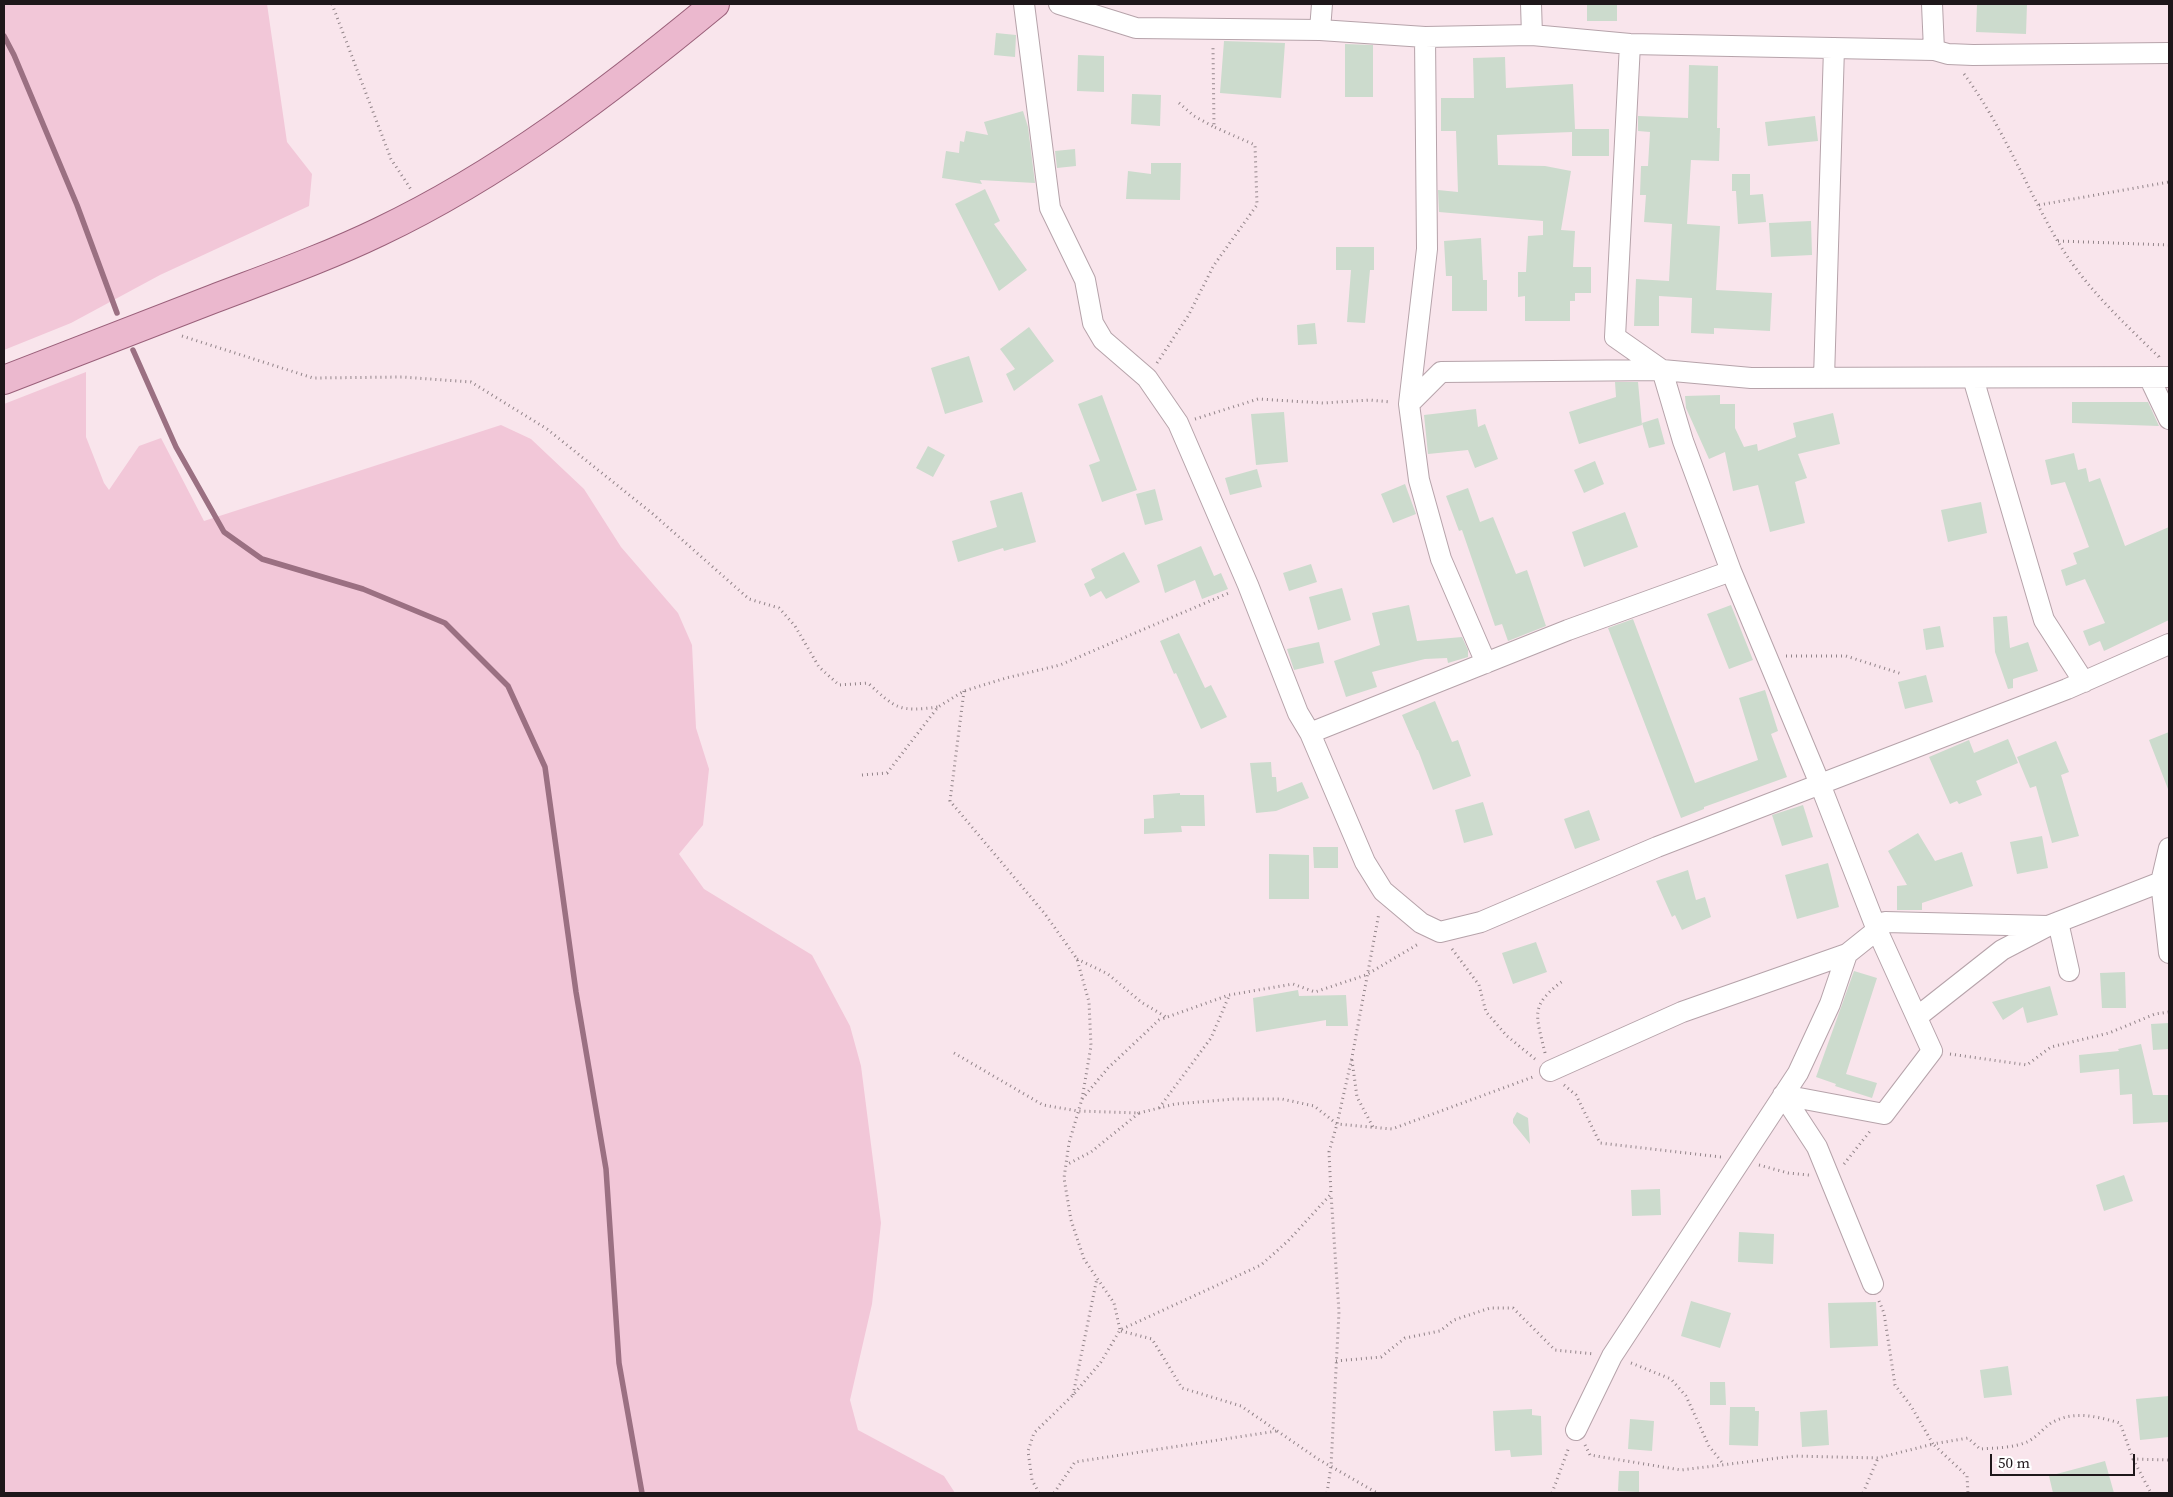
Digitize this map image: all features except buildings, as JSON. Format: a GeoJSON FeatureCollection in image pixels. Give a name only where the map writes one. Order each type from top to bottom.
{"type":"FeatureCollection","features":[{"type":"Feature","properties":{"kind":"main road"},"geometry":{"type":"LineString","coordinates":[[4,380],[291,269],[379,232],[423,209],[463,187],[552,129],[642,64],[715,4]]}},
{"type":"Feature","properties":{"kind":"street"},"geometry":{"type":"LineString","coordinates":[[1024,4],[1050,208],[1085,280],[1093,323],[1103,340],[1147,378],[1178,423],[1248,585],[1298,713],[1310,734],[1365,862],[1384,891],[1421,923],[1440,932],[1481,922],[1657,847],[2084,682],[2169,644]]}},
{"type":"Feature","properties":{"kind":"street"},"geometry":{"type":"LineString","coordinates":[[1059,4],[1136,28],[1320,30],[1425,37],[1532,35],[1630,44],[1941,52],[2169,53]]}},
{"type":"Feature","properties":{"kind":"street"},"geometry":{"type":"LineString","coordinates":[[1320,30],[1322,4]]}},
{"type":"Feature","properties":{"kind":"street"},"geometry":{"type":"LineString","coordinates":[[1531,4],[1532,35]]}},
{"type":"Feature","properties":{"kind":"street"},"geometry":{"type":"LineString","coordinates":[[1932,4],[1941,52]]}},
{"type":"Feature","properties":{"kind":"street"},"geometry":{"type":"LineString","coordinates":[[1425,37],[1427,248],[1408,404],[1419,480],[1441,559],[1486,663]]}},
{"type":"Feature","properties":{"kind":"street"},"geometry":{"type":"LineString","coordinates":[[1630,44],[1615,336],[1662,370],[1683,441],[1731,571],[1820,784],[1877,930],[1932,1051],[1884,1114],[1783,1095]]}},
{"type":"Feature","properties":{"kind":"street"},"geometry":{"type":"LineString","coordinates":[[1824,378],[1834,48]]}},
{"type":"Feature","properties":{"kind":"street"},"geometry":{"type":"LineString","coordinates":[[1408,404],[1441,372],[1662,370],[1751,378],[1973,378],[2149,376],[2166,369]]}},
{"type":"Feature","properties":{"kind":"street"},"geometry":{"type":"LineString","coordinates":[[2149,376],[2169,419]]}},
{"type":"Feature","properties":{"kind":"street"},"geometry":{"type":"LineString","coordinates":[[1973,378],[2044,620],[2084,682]]}},
{"type":"Feature","properties":{"kind":"street"},"geometry":{"type":"LineString","coordinates":[[1310,734],[1568,630],[1731,571]]}},
{"type":"Feature","properties":{"kind":"street"},"geometry":{"type":"LineString","coordinates":[[2169,848],[2161,882],[2169,952]]}},
{"type":"Feature","properties":{"kind":"street"},"geometry":{"type":"LineString","coordinates":[[1917,1017],[2002,950],[2053,924],[2161,882]]}},
{"type":"Feature","properties":{"kind":"street"},"geometry":{"type":"LineString","coordinates":[[1550,1071],[1682,1012],[1847,954],[1885,922],[2053,924]]}},
{"type":"Feature","properties":{"kind":"street"},"geometry":{"type":"LineString","coordinates":[[2053,924],[2069,971]]}},
{"type":"Feature","properties":{"kind":"street"},"geometry":{"type":"LineString","coordinates":[[1576,1430],[1612,1356],[1798,1073],[1830,1004],[1847,954]]}},
{"type":"Feature","properties":{"kind":"street"},"geometry":{"type":"LineString","coordinates":[[1783,1095],[1817,1147],[1873,1284]]}},
{"type":"Feature","properties":{"kind":"path"},"geometry":{"type":"LineString","coordinates":[[332,4],[391,159],[423,209]]}},
{"type":"Feature","properties":{"kind":"path"},"geometry":{"type":"LineString","coordinates":[[1214,29],[1214,127]]}},
{"type":"Feature","properties":{"kind":"path"},"geometry":{"type":"LineString","coordinates":[[1941,52],[1985,102],[2058,241],[2097,296],[2166,369]]}},
{"type":"Feature","properties":{"kind":"path"},"geometry":{"type":"LineString","coordinates":[[1147,378],[1188,316],[1214,265],[1257,205],[1255,145],[1194,116],[1179,103]]}},
{"type":"Feature","properties":{"kind":"path"},"geometry":{"type":"LineString","coordinates":[[2039,205],[2169,182]]}},
{"type":"Feature","properties":{"kind":"path"},"geometry":{"type":"LineString","coordinates":[[2058,241],[2169,245]]}},
{"type":"Feature","properties":{"kind":"path"},"geometry":{"type":"LineString","coordinates":[[146,325],[313,378],[402,378],[471,382],[547,429],[653,514],[749,599],[779,608],[795,626],[819,667],[839,685],[868,683],[892,704],[913,711],[938,707],[964,692],[1006,678],[1060,665],[1248,585]]}},
{"type":"Feature","properties":{"kind":"path"},"geometry":{"type":"LineString","coordinates":[[1178,423],[1214,414],[1258,399],[1322,403],[1370,400],[1408,404]]}},
{"type":"Feature","properties":{"kind":"path"},"geometry":{"type":"LineString","coordinates":[[1765,656],[1846,656],[1902,674]]}},
{"type":"Feature","properties":{"kind":"path"},"geometry":{"type":"LineString","coordinates":[[964,692],[950,801],[1045,914],[1077,959],[1089,1002],[1091,1046],[1082,1099],[1069,1143],[1064,1178],[1071,1220],[1084,1259],[1114,1303],[1120,1330]]}},
{"type":"Feature","properties":{"kind":"path"},"geometry":{"type":"LineString","coordinates":[[862,775],[887,773],[938,707]]}},
{"type":"Feature","properties":{"kind":"path"},"geometry":{"type":"LineString","coordinates":[[1327,1493],[1339,1312],[1328,1152],[1337,1124],[1352,1057],[1366,975],[1384,891]]}},
{"type":"Feature","properties":{"kind":"path"},"geometry":{"type":"LineString","coordinates":[[1082,1099],[1108,1068],[1159,1020],[1229,995],[1293,984],[1315,992],[1366,975],[1440,932],[1479,985],[1486,1012],[1507,1036],[1576,1095],[1600,1144],[1740,1159],[1788,1173],[1807,1174],[1831,1180],[1884,1114]]}},
{"type":"Feature","properties":{"kind":"path"},"geometry":{"type":"LineString","coordinates":[[1077,959],[1108,974],[1141,1002],[1167,1017]]}},
{"type":"Feature","properties":{"kind":"path"},"geometry":{"type":"LineString","coordinates":[[1550,1071],[1537,1019],[1538,1005],[1547,993],[1564,980]]}},
{"type":"Feature","properties":{"kind":"path"},"geometry":{"type":"LineString","coordinates":[[1159,1108],[1211,1038],[1229,995]]}},
{"type":"Feature","properties":{"kind":"path"},"geometry":{"type":"LineString","coordinates":[[1932,1051],[2027,1066],[2051,1047],[2110,1033],[2155,1014],[2169,1012]]}},
{"type":"Feature","properties":{"kind":"path"},"geometry":{"type":"LineString","coordinates":[[954,1053],[1043,1105],[1078,1111],[1139,1113],[1175,1104],[1234,1099],[1282,1100],[1314,1106],[1337,1124],[1392,1129],[1550,1071]]}},
{"type":"Feature","properties":{"kind":"path"},"geometry":{"type":"LineString","coordinates":[[1352,1057],[1357,1097],[1373,1127]]}},
{"type":"Feature","properties":{"kind":"path"},"geometry":{"type":"LineString","coordinates":[[1066,1165],[1091,1152],[1139,1113]]}},
{"type":"Feature","properties":{"kind":"path"},"geometry":{"type":"LineString","coordinates":[[1039,1493],[1032,1480],[1028,1451],[1034,1433],[1073,1395],[1101,1362],[1120,1330],[1261,1265],[1288,1241],[1331,1194]]}},
{"type":"Feature","properties":{"kind":"path"},"geometry":{"type":"LineString","coordinates":[[1073,1395],[1097,1278]]}},
{"type":"Feature","properties":{"kind":"path"},"geometry":{"type":"LineString","coordinates":[[1873,1284],[1884,1313],[1896,1385],[1912,1406],[1933,1444],[1967,1476],[1968,1493]]}},
{"type":"Feature","properties":{"kind":"path"},"geometry":{"type":"LineString","coordinates":[[1336,1361],[1381,1357],[1405,1338],[1440,1331],[1454,1320],[1490,1308],[1513,1308],[1555,1350],[1612,1356],[1671,1379],[1686,1396],[1709,1446],[1724,1464]]}},
{"type":"Feature","properties":{"kind":"path"},"geometry":{"type":"LineString","coordinates":[[1120,1330],[1152,1339],[1182,1388],[1241,1406],[1330,1466],[1377,1493]]}},
{"type":"Feature","properties":{"kind":"path"},"geometry":{"type":"LineString","coordinates":[[1576,1430],[1590,1455],[1680,1470],[1795,1456],[1878,1458],[1933,1444],[1968,1438],[1980,1449],[2021,1444],[2031,1440],[2052,1422],[2066,1416],[2087,1415],[2120,1423],[2133,1459],[2151,1493]]}},
{"type":"Feature","properties":{"kind":"path"},"geometry":{"type":"LineString","coordinates":[[1552,1493],[1576,1430]]}},
{"type":"Feature","properties":{"kind":"path"},"geometry":{"type":"LineString","coordinates":[[1054,1493],[1075,1462],[1278,1431]]}},
{"type":"Feature","properties":{"kind":"path"},"geometry":{"type":"LineString","coordinates":[[1863,1493],[1878,1458]]}},
{"type":"Feature","properties":{"kind":"path"},"geometry":{"type":"LineString","coordinates":[[2133,1459],[2169,1460]]}},
{"type":"Feature","properties":{"kind":"shaded area"},"geometry":{"type":"Polygon","coordinates":[[[4,4],[267,4],[287,142],[312,174],[309,206],[160,275],[71,323],[4,350],[4,4]]]}},
{"type":"Feature","properties":{"kind":"shaded area"},"geometry":{"type":"Polygon","coordinates":[[[86,372],[86,437],[104,483],[109,490],[139,446],[161,438],[204,521],[501,425],[531,439],[584,489],[621,547],[678,613],[692,645],[696,728],[709,769],[703,825],[679,854],[704,889],[812,955],[850,1026],[861,1066],[881,1223],[872,1304],[850,1400],[858,1430],[944,1476],[955,1493],[4,1493],[4,404],[86,372]]]}},
{"type":"Feature","properties":{"kind":"waterway"},"geometry":{"type":"LineString","coordinates":[[4,36],[14,55],[77,205],[117,313]]}},
{"type":"Feature","properties":{"kind":"waterway"},"geometry":{"type":"LineString","coordinates":[[133,350],[176,447],[224,532],[262,559],[363,589],[445,623],[508,686],[545,767],[576,992],[606,1169],[619,1363],[642,1493]]}}]}
